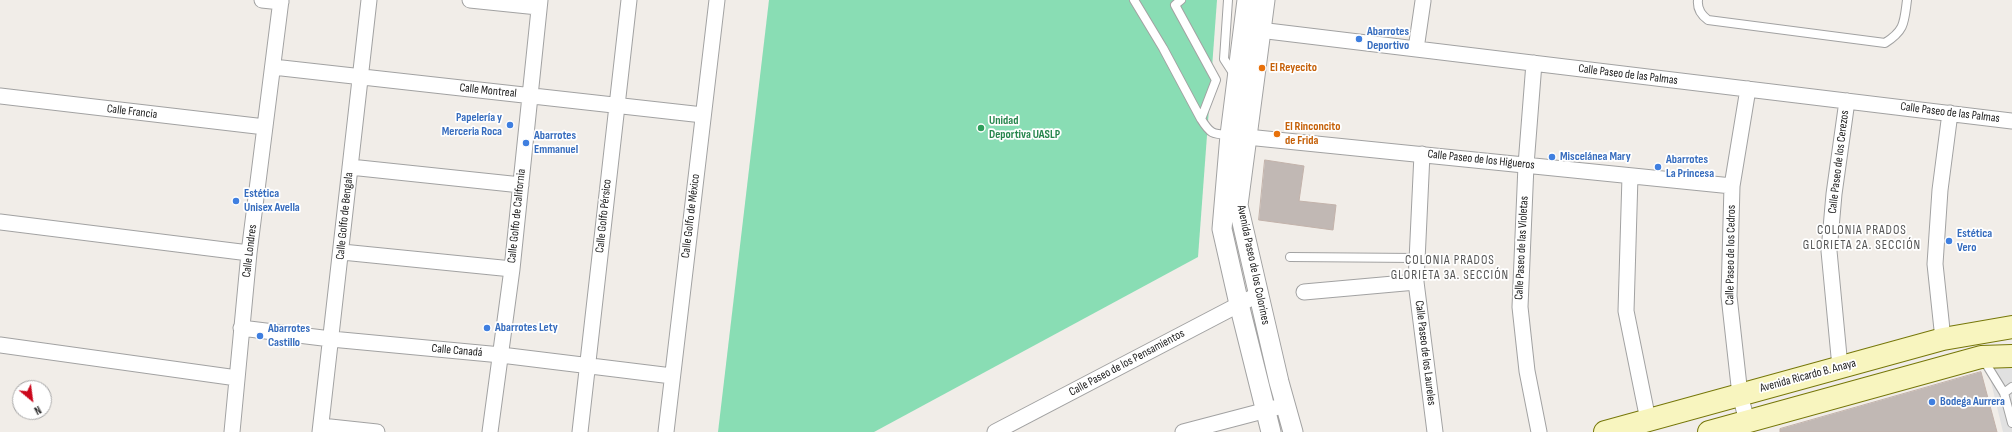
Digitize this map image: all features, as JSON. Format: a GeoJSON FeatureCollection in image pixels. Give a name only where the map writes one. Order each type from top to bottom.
{"type":"FeatureCollection","features":[{"type":"Feature","properties":{"kind":"main road","name":"Avenida Ricardo B. Anaya"},"geometry":{"type":"LineString","coordinates":[[1605,432],[1943,339],[2012,327]]}},
{"type":"Feature","properties":{"kind":"main road"},"geometry":{"type":"LineString","coordinates":[[1709,432],[1981,357],[2012,356]]}},
{"type":"Feature","properties":{"kind":"street"},"geometry":{"type":"LineString","coordinates":[[262,0],[281,1]]}},
{"type":"Feature","properties":{"kind":"street","name":"Calle Golfo de Bengala"},"geometry":{"type":"LineString","coordinates":[[321,429],[369,0]]}},
{"type":"Feature","properties":{"kind":"street"},"geometry":{"type":"LineString","coordinates":[[470,0],[539,4]]}},
{"type":"Feature","properties":{"kind":"street","name":"Calle Golfo Pérsico"},"geometry":{"type":"LineString","coordinates":[[580,432],[589,366],[616,105],[629,0]]}},
{"type":"Feature","properties":{"kind":"street","name":"Calle Golfo de México"},"geometry":{"type":"LineString","coordinates":[[666,432],[717,0]]}},
{"type":"Feature","properties":{"kind":"street","name":"Avenida Paseo de los Colorines"},"geometry":{"type":"LineString","coordinates":[[1248,0],[1253,29],[1239,136],[1222,229],[1271,432]]}},
{"type":"Feature","properties":{"kind":"street","name":"Avenida Paseo de los Colorines"},"geometry":{"type":"LineString","coordinates":[[1265,0],[1253,29],[1237,79],[1239,136],[1238,205],[1293,432]]}},
{"type":"Feature","properties":{"kind":"street","name":"Calle Londres"},"geometry":{"type":"LineString","coordinates":[[232,432],[249,253],[281,1]]}},
{"type":"Feature","properties":{"kind":"street"},"geometry":{"type":"LineString","coordinates":[[1416,49],[1423,1]]}},
{"type":"Feature","properties":{"kind":"street","name":"Calle Golfo de California"},"geometry":{"type":"LineString","coordinates":[[490,432],[512,269],[539,4]]}},
{"type":"Feature","properties":{"kind":"street","name":"Calle Paseo de las Palmas"},"geometry":{"type":"LineString","coordinates":[[1253,29],[2012,121]]}},
{"type":"Feature","properties":{"kind":"street","name":"Calle Paseo de las Violetas"},"geometry":{"type":"LineString","coordinates":[[1534,63],[1526,165],[1520,307],[1526,371],[1539,432]]}},
{"type":"Feature","properties":{"kind":"street","name":"Calle Montreal"},"geometry":{"type":"LineString","coordinates":[[273,67],[703,115]]}},
{"type":"Feature","properties":{"kind":"street","name":"Calle Paseo de los Cedros"},"geometry":{"type":"LineString","coordinates":[[1747,421],[1740,395],[1728,296],[1732,186],[1748,89]]}},
{"type":"Feature","properties":{"kind":"street","name":"Calle Francia"},"geometry":{"type":"LineString","coordinates":[[0,96],[265,127]]}},
{"type":"Feature","properties":{"kind":"street","name":"Calle Paseo de los Cerezos"},"geometry":{"type":"LineString","coordinates":[[1840,367],[1829,251],[1834,194],[1847,101]]}},
{"type":"Feature","properties":{"kind":"street"},"geometry":{"type":"LineString","coordinates":[[1943,339],[1935,264],[1940,190],[1950,114]]}},
{"type":"Feature","properties":{"kind":"street","name":"Calle Paseo de los Higueros"},"geometry":{"type":"LineString","coordinates":[[1239,136],[1732,186]]}},
{"type":"Feature","properties":{"kind":"street","name":"Calle Paseo de los Laureles"},"geometry":{"type":"LineString","coordinates":[[1422,154],[1416,282],[1435,432]]}},
{"type":"Feature","properties":{"kind":"street"},"geometry":{"type":"LineString","coordinates":[[350,167],[521,185]]}},
{"type":"Feature","properties":{"kind":"street"},"geometry":{"type":"LineString","coordinates":[[1630,176],[1626,311],[1648,420]]}},
{"type":"Feature","properties":{"kind":"street"},"geometry":{"type":"LineString","coordinates":[[0,222],[249,253]]}},
{"type":"Feature","properties":{"kind":"street"},"geometry":{"type":"LineString","coordinates":[[342,252],[512,269]]}},
{"type":"Feature","properties":{"kind":"street"},"geometry":{"type":"LineString","coordinates":[[1304,292],[1416,282]]}},
{"type":"Feature","properties":{"kind":"street","name":"Calle Paseo de los Pensamientos"},"geometry":{"type":"LineString","coordinates":[[995,432],[1259,294]]}},
{"type":"Feature","properties":{"kind":"street","name":"Calle Canadá"},"geometry":{"type":"LineString","coordinates":[[241,328],[331,339],[500,355],[672,376]]}},
{"type":"Feature","properties":{"kind":"street"},"geometry":{"type":"LineString","coordinates":[[0,345],[237,378]]}},
{"type":"Feature","properties":{"kind":"street"},"geometry":{"type":"LineString","coordinates":[[1183,432],[1286,405]]}},
{"type":"Feature","properties":{"kind":"street"},"geometry":{"type":"LineString","coordinates":[[321,429],[377,432]]}},
{"type":"Feature","properties":{"kind":"lane"},"geometry":{"type":"LineString","coordinates":[[1134,0],[1163,48],[1201,120],[1209,132],[1239,136]]}},
{"type":"Feature","properties":{"kind":"lane"},"geometry":{"type":"LineString","coordinates":[[1698,0],[1698,7],[1702,16],[1708,20],[1885,43],[1898,34],[1904,25],[1907,0]]}},
{"type":"Feature","properties":{"kind":"lane"},"geometry":{"type":"LineString","coordinates":[[1176,2],[1216,80],[1201,120]]}},
{"type":"Feature","properties":{"kind":"lane"},"geometry":{"type":"LineString","coordinates":[[1226,2],[1224,59],[1237,79]]}},
{"type":"Feature","properties":{"kind":"lane"},"geometry":{"type":"LineString","coordinates":[[1290,257],[1416,258]]}},
{"type":"Feature","properties":{"kind":"lane"},"geometry":{"type":"LineString","coordinates":[[1981,357],[2004,393],[2012,423]]}},
{"type":"Feature","properties":{"kind":"lane"},"geometry":{"type":"LineString","coordinates":[[2004,393],[2012,387]]}},
{"type":"Feature","properties":{"kind":"green space","name":"Unidad Deportiva UASLP"},"geometry":{"type":"Polygon","coordinates":[[[769,0],[1217,0],[1198,257],[874,432],[718,432],[769,0]]]}},
{"type":"Feature","properties":{"kind":"shaded area"},"geometry":{"type":"Polygon","coordinates":[[[1987,365],[2012,367],[2012,432],[2003,432],[1987,365]]]}},
{"type":"Feature","properties":{"kind":"building"},"geometry":{"type":"Polygon","coordinates":[[[1265,160],[1304,166],[1299,201],[1336,205],[1333,230],[1259,220],[1265,160]]]}},
{"type":"Feature","properties":{"kind":"building","name":"Bodega Aurrera"},"geometry":{"type":"Polygon","coordinates":[[[1981,372],[1997,432],[1780,432],[1780,429],[1981,372]]]}},
{"type":"Feature","properties":{"kind":"place","name":"Abarrotes Deportivo"},"geometry":{"type":"Point","coordinates":[1359,39]}},
{"type":"Feature","properties":{"kind":"place","name":"El Reyecito"},"geometry":{"type":"Point","coordinates":[1262,68]}},
{"type":"Feature","properties":{"kind":"place","name":"Papelería y Merceria Roca"},"geometry":{"type":"Point","coordinates":[510,125]}},
{"type":"Feature","properties":{"kind":"place","name":"Unidad Deportiva UASLP"},"geometry":{"type":"Point","coordinates":[981,128]}},
{"type":"Feature","properties":{"kind":"place","name":"El Rinconcito de Frida"},"geometry":{"type":"Point","coordinates":[1277,134]}},
{"type":"Feature","properties":{"kind":"place","name":"Abarrotes Emmanuel"},"geometry":{"type":"Point","coordinates":[526,143]}},
{"type":"Feature","properties":{"kind":"place","name":"Miscelánea Mary"},"geometry":{"type":"Point","coordinates":[1552,157]}},
{"type":"Feature","properties":{"kind":"place","name":"Abarrotes La Princesa"},"geometry":{"type":"Point","coordinates":[1658,167]}},
{"type":"Feature","properties":{"kind":"place","name":"Estética Unisex Avella"},"geometry":{"type":"Point","coordinates":[236,201]}},
{"type":"Feature","properties":{"kind":"place","name":"Estética Vero"},"geometry":{"type":"Point","coordinates":[1949,241]}},
{"type":"Feature","properties":{"kind":"place","name":"Abarrotes Lety"},"geometry":{"type":"Point","coordinates":[487,328]}},
{"type":"Feature","properties":{"kind":"place","name":"Abarrotes Castillo"},"geometry":{"type":"Point","coordinates":[260,336]}},
{"type":"Feature","properties":{"kind":"place","name":"Bodega Aurrera"},"geometry":{"type":"Point","coordinates":[1932,402]}},
{"type":"Feature","properties":{"kind":"district","name":"COLONIA PRADOS GLORIETA 2A. SECCIÓN"},"geometry":{"type":"Point","coordinates":[1862,238]}},
{"type":"Feature","properties":{"kind":"district","name":"COLONIA PRADOS GLORIETA 3A. SECCIÓN"},"geometry":{"type":"Point","coordinates":[1450,268]}}]}
